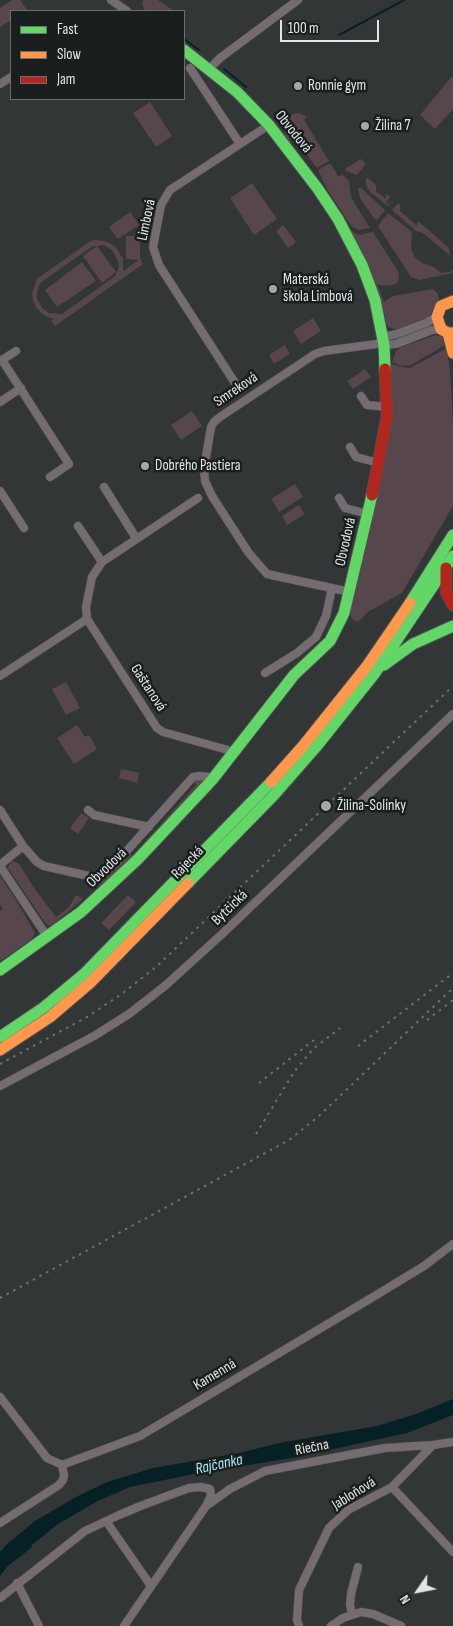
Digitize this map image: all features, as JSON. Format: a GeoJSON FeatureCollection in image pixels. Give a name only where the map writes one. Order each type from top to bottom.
{"type":"FeatureCollection","features":[{"type":"Feature","properties":{"kind":"main road","name":"Obvodová"},"geometry":{"type":"LineString","coordinates":[[0,970],[48,938],[115,882],[169,828],[212,780],[288,682],[330,641],[344,613],[350,592],[379,463],[387,407],[384,342],[375,300],[354,249],[318,189],[269,126],[249,103],[185,51]]}},
{"type":"Feature","properties":{"kind":"main road"},"geometry":{"type":"LineString","coordinates":[[453,301],[441,306],[436,317],[438,323],[447,332],[453,353]]}},
{"type":"Feature","properties":{"kind":"main road"},"geometry":{"type":"LineString","coordinates":[[371,669],[453,536]]}},
{"type":"Feature","properties":{"kind":"main road"},"geometry":{"type":"LineString","coordinates":[[371,669],[453,556]]}},
{"type":"Feature","properties":{"kind":"main road"},"geometry":{"type":"LineString","coordinates":[[446,568],[446,592],[453,605]]}},
{"type":"Feature","properties":{"kind":"main road"},"geometry":{"type":"LineString","coordinates":[[371,669],[405,648],[453,626]]}},
{"type":"Feature","properties":{"kind":"main road","name":"Rajecká"},"geometry":{"type":"LineString","coordinates":[[0,1037],[20,1025],[64,992],[112,947],[267,787],[371,669]]}},
{"type":"Feature","properties":{"kind":"main road","name":"Rajecká"},"geometry":{"type":"LineString","coordinates":[[0,1050],[27,1034],[71,1000],[119,955],[280,788],[322,740],[371,669]]}},
{"type":"Feature","properties":{"kind":"street"},"geometry":{"type":"LineString","coordinates":[[111,0],[126,10]]}},
{"type":"Feature","properties":{"kind":"street"},"geometry":{"type":"LineString","coordinates":[[209,69],[220,58],[298,0]]}},
{"type":"Feature","properties":{"kind":"street"},"geometry":{"type":"LineString","coordinates":[[190,68],[240,144]]}},
{"type":"Feature","properties":{"kind":"street","name":"Limbová"},"geometry":{"type":"LineString","coordinates":[[235,383],[159,265],[153,247],[162,205],[170,190],[269,126]]}},
{"type":"Feature","properties":{"kind":"street"},"geometry":{"type":"LineString","coordinates":[[384,342],[397,334],[426,323],[436,317]]}},
{"type":"Feature","properties":{"kind":"street"},"geometry":{"type":"LineString","coordinates":[[384,342],[396,344],[432,330],[447,332]]}},
{"type":"Feature","properties":{"kind":"street","name":"Smreková"},"geometry":{"type":"LineString","coordinates":[[350,592],[269,575],[253,559],[212,496],[205,482],[204,469],[210,432],[214,422],[220,417],[315,354],[384,342]]}},
{"type":"Feature","properties":{"kind":"street"},"geometry":{"type":"LineString","coordinates":[[16,351],[2,360],[69,464],[50,478]]}},
{"type":"Feature","properties":{"kind":"street"},"geometry":{"type":"LineString","coordinates":[[1,399],[21,388]]}},
{"type":"Feature","properties":{"kind":"street"},"geometry":{"type":"LineString","coordinates":[[361,396],[367,405],[387,407]]}},
{"type":"Feature","properties":{"kind":"street"},"geometry":{"type":"LineString","coordinates":[[350,447],[356,457],[379,463]]}},
{"type":"Feature","properties":{"kind":"street"},"geometry":{"type":"LineString","coordinates":[[104,488],[136,538]]}},
{"type":"Feature","properties":{"kind":"street"},"geometry":{"type":"LineString","coordinates":[[0,491],[24,528]]}},
{"type":"Feature","properties":{"kind":"street"},"geometry":{"type":"LineString","coordinates":[[0,676],[87,619],[86,607],[92,577],[102,562],[198,498]]}},
{"type":"Feature","properties":{"kind":"street"},"geometry":{"type":"LineString","coordinates":[[339,498],[345,508],[368,514]]}},
{"type":"Feature","properties":{"kind":"street"},"geometry":{"type":"LineString","coordinates":[[78,526],[102,562]]}},
{"type":"Feature","properties":{"kind":"street"},"geometry":{"type":"LineString","coordinates":[[265,673],[308,645],[316,637],[326,616],[332,588]]}},
{"type":"Feature","properties":{"kind":"street","name":"Gaštanová"},"geometry":{"type":"LineString","coordinates":[[87,619],[162,732],[235,752]]}},
{"type":"Feature","properties":{"kind":"street","name":"Bytčická"},"geometry":{"type":"LineString","coordinates":[[0,1086],[94,1036],[129,1014],[166,985],[453,714]]}},
{"type":"Feature","properties":{"kind":"street"},"geometry":{"type":"LineString","coordinates":[[0,810],[23,846],[33,858],[44,866],[93,877],[115,864],[193,777],[208,777],[212,780]]}},
{"type":"Feature","properties":{"kind":"street"},"geometry":{"type":"LineString","coordinates":[[88,810],[94,815],[149,827]]}},
{"type":"Feature","properties":{"kind":"street"},"geometry":{"type":"LineString","coordinates":[[23,846],[0,866],[48,938]]}},
{"type":"Feature","properties":{"kind":"street","name":"Kamenná"},"geometry":{"type":"LineString","coordinates":[[62,1465],[140,1436],[424,1266],[453,1244]]}},
{"type":"Feature","properties":{"kind":"street"},"geometry":{"type":"LineString","coordinates":[[0,1397],[47,1458],[62,1465],[64,1475],[59,1485],[0,1524]]}},
{"type":"Feature","properties":{"kind":"street"},"geometry":{"type":"LineString","coordinates":[[433,1445],[453,1442]]}},
{"type":"Feature","properties":{"kind":"street","name":"Jabloňová"},"geometry":{"type":"LineString","coordinates":[[299,1626],[297,1620],[299,1590],[329,1528],[348,1510],[392,1487],[433,1445]]}},
{"type":"Feature","properties":{"kind":"street","name":"Riečna"},"geometry":{"type":"LineString","coordinates":[[124,1626],[206,1506],[230,1489],[265,1471],[385,1448],[433,1445]]}},
{"type":"Feature","properties":{"kind":"street"},"geometry":{"type":"LineString","coordinates":[[0,1598],[85,1531],[106,1521],[189,1488],[201,1487],[210,1489],[211,1496],[206,1506]]}},
{"type":"Feature","properties":{"kind":"street"},"geometry":{"type":"LineString","coordinates":[[392,1487],[453,1552]]}},
{"type":"Feature","properties":{"kind":"street"},"geometry":{"type":"LineString","coordinates":[[106,1521],[151,1586]]}},
{"type":"Feature","properties":{"kind":"street"},"geometry":{"type":"LineString","coordinates":[[352,1614],[350,1605],[351,1594],[358,1567]]}},
{"type":"Feature","properties":{"kind":"street"},"geometry":{"type":"LineString","coordinates":[[17,1583],[39,1626]]}},
{"type":"Feature","properties":{"kind":"street"},"geometry":{"type":"LineString","coordinates":[[331,1626],[352,1614],[361,1612],[373,1614],[401,1626]]}},
{"type":"Feature","properties":{"kind":"shaded area"},"geometry":{"type":"Polygon","coordinates":[[[12,0],[20,0],[27,10],[10,10],[10,21],[0,27],[0,8],[12,0]]]}},
{"type":"Feature","properties":{"kind":"shaded area"},"geometry":{"type":"Polygon","coordinates":[[[143,0],[158,0],[173,10],[145,10],[142,4],[143,0]]]}},
{"type":"Feature","properties":{"kind":"shaded area"},"geometry":{"type":"Polygon","coordinates":[[[453,75],[453,109],[435,129],[420,115],[453,75]]]}},
{"type":"Feature","properties":{"kind":"shaded area"},"geometry":{"type":"Polygon","coordinates":[[[150,102],[172,136],[156,147],[133,113],[150,102]]]}},
{"type":"Feature","properties":{"kind":"shaded area"},"geometry":{"type":"Polygon","coordinates":[[[299,113],[307,117],[304,120],[329,161],[317,168],[300,146],[298,147],[286,137],[282,128],[286,119],[293,114],[299,113]]]}},
{"type":"Feature","properties":{"kind":"shaded area"},"geometry":{"type":"Polygon","coordinates":[[[361,159],[366,164],[357,175],[346,171],[346,168],[361,159]]]}},
{"type":"Feature","properties":{"kind":"shaded area"},"geometry":{"type":"Polygon","coordinates":[[[330,163],[338,176],[343,175],[349,181],[351,197],[370,228],[359,230],[351,226],[327,189],[318,170],[330,163]]]}},
{"type":"Feature","properties":{"kind":"shaded area"},"geometry":{"type":"Polygon","coordinates":[[[366,178],[376,185],[376,191],[386,199],[386,194],[391,197],[386,202],[388,204],[393,199],[388,206],[370,192],[366,185],[366,178]]]}},
{"type":"Feature","properties":{"kind":"shaded area"},"geometry":{"type":"Polygon","coordinates":[[[252,183],[277,219],[254,235],[230,198],[252,183]]]}},
{"type":"Feature","properties":{"kind":"shaded area"},"geometry":{"type":"Polygon","coordinates":[[[360,187],[385,210],[376,221],[360,198],[358,189],[360,187]]]}},
{"type":"Feature","properties":{"kind":"shaded area"},"geometry":{"type":"Polygon","coordinates":[[[398,203],[400,211],[417,226],[418,221],[449,248],[453,258],[423,233],[416,231],[392,210],[398,203]]]}},
{"type":"Feature","properties":{"kind":"shaded area"},"geometry":{"type":"Polygon","coordinates":[[[130,212],[139,225],[118,239],[109,227],[130,212]]]}},
{"type":"Feature","properties":{"kind":"shaded area"},"geometry":{"type":"Polygon","coordinates":[[[388,213],[412,232],[411,248],[414,256],[422,263],[434,267],[441,273],[453,271],[453,273],[419,280],[411,277],[378,226],[388,213]]]}},
{"type":"Feature","properties":{"kind":"shaded area"},"geometry":{"type":"Polygon","coordinates":[[[283,225],[296,242],[288,248],[276,231],[283,225]]]}},
{"type":"Feature","properties":{"kind":"shaded area"},"geometry":{"type":"Polygon","coordinates":[[[348,229],[359,235],[373,232],[399,273],[396,284],[387,286],[377,284],[384,302],[393,296],[433,289],[438,294],[439,299],[429,317],[397,330],[388,327],[348,229]]]}},
{"type":"Feature","properties":{"kind":"shaded area"},"geometry":{"type":"Polygon","coordinates":[[[126,236],[140,236],[140,259],[143,264],[55,326],[51,321],[54,319],[45,316],[37,309],[32,293],[37,279],[89,242],[94,240],[105,241],[115,246],[123,259],[123,271],[139,260],[126,259],[126,236]],[[104,245],[93,246],[40,283],[37,298],[42,308],[49,313],[62,314],[115,276],[119,267],[118,261],[112,250],[104,245]]]}},
{"type":"Feature","properties":{"kind":"shaded area"},"geometry":{"type":"Polygon","coordinates":[[[97,246],[116,272],[102,283],[83,256],[97,246]]]}},
{"type":"Feature","properties":{"kind":"shaded area"},"geometry":{"type":"Polygon","coordinates":[[[82,262],[96,281],[57,307],[45,290],[82,262]]]}},
{"type":"Feature","properties":{"kind":"shaded area"},"geometry":{"type":"Polygon","coordinates":[[[313,318],[321,331],[301,344],[293,331],[313,318]]]}},
{"type":"Feature","properties":{"kind":"shaded area"},"geometry":{"type":"Polygon","coordinates":[[[436,335],[443,337],[447,344],[411,365],[402,366],[392,362],[396,351],[401,347],[436,335]]]}},
{"type":"Feature","properties":{"kind":"shaded area"},"geometry":{"type":"Polygon","coordinates":[[[285,345],[290,354],[274,364],[269,355],[285,345]]]}},
{"type":"Feature","properties":{"kind":"shaded area"},"geometry":{"type":"Polygon","coordinates":[[[447,348],[453,423],[453,506],[402,593],[366,613],[361,620],[355,622],[351,617],[351,605],[387,441],[389,365],[410,368],[447,348]]]}},
{"type":"Feature","properties":{"kind":"shaded area"},"geometry":{"type":"Polygon","coordinates":[[[365,369],[371,377],[353,389],[347,381],[365,369]]]}},
{"type":"Feature","properties":{"kind":"shaded area"},"geometry":{"type":"Polygon","coordinates":[[[192,411],[202,426],[181,440],[171,425],[192,411]]]}},
{"type":"Feature","properties":{"kind":"shaded area"},"geometry":{"type":"Polygon","coordinates":[[[295,484],[303,497],[279,512],[271,499],[295,484]]]}},
{"type":"Feature","properties":{"kind":"shaded area"},"geometry":{"type":"Polygon","coordinates":[[[299,505],[305,514],[287,525],[282,516],[299,505]]]}},
{"type":"Feature","properties":{"kind":"shaded area"},"geometry":{"type":"Polygon","coordinates":[[[66,682],[80,708],[66,715],[52,689],[66,682]]]}},
{"type":"Feature","properties":{"kind":"shaded area"},"geometry":{"type":"Polygon","coordinates":[[[77,725],[85,737],[89,735],[97,749],[74,764],[57,738],[77,725]]]}},
{"type":"Feature","properties":{"kind":"shaded area"},"geometry":{"type":"Polygon","coordinates":[[[121,769],[139,773],[137,783],[119,778],[121,769]]]}},
{"type":"Feature","properties":{"kind":"shaded area"},"geometry":{"type":"Polygon","coordinates":[[[202,779],[206,782],[158,833],[99,886],[104,875],[129,854],[133,855],[196,785],[193,781],[202,779]]]}},
{"type":"Feature","properties":{"kind":"shaded area"},"geometry":{"type":"Polygon","coordinates":[[[81,813],[89,818],[78,834],[70,828],[81,813]]]}},
{"type":"Feature","properties":{"kind":"shaded area"},"geometry":{"type":"Polygon","coordinates":[[[11,861],[20,865],[34,888],[56,917],[69,907],[76,895],[83,899],[51,926],[48,925],[8,868],[11,861]]]}},
{"type":"Feature","properties":{"kind":"shaded area"},"geometry":{"type":"Polygon","coordinates":[[[0,876],[35,933],[32,939],[0,961],[0,911],[3,909],[0,905],[0,876]]]}},
{"type":"Feature","properties":{"kind":"shaded area"},"geometry":{"type":"Polygon","coordinates":[[[128,895],[136,902],[109,930],[101,923],[128,895]]]}},
{"type":"Feature","properties":{"kind":"water","name":"Rajčanka"},"geometry":{"type":"Polygon","coordinates":[[[453,1399],[453,1415],[407,1433],[297,1457],[130,1487],[98,1501],[58,1524],[7,1567],[0,1576],[0,1552],[7,1544],[35,1521],[76,1497],[107,1482],[153,1468],[377,1426],[416,1414],[453,1399]]]}},
{"type":"Feature","properties":{"kind":"waterway"},"geometry":{"type":"LineString","coordinates":[[339,35],[404,0]]}},
{"type":"Feature","properties":{"kind":"waterway"},"geometry":{"type":"LineString","coordinates":[[185,40],[199,50]]}},
{"type":"Feature","properties":{"kind":"waterway"},"geometry":{"type":"LineString","coordinates":[[224,69],[246,87]]}},
{"type":"Feature","properties":{"kind":"railway"},"geometry":{"type":"LineString","coordinates":[[0,1064],[87,1017],[123,993],[157,966],[453,686]]}},
{"type":"Feature","properties":{"kind":"railway"},"geometry":{"type":"LineString","coordinates":[[358,1046],[453,973]]}},
{"type":"Feature","properties":{"kind":"railway"},"geometry":{"type":"LineString","coordinates":[[0,1298],[289,1140],[319,1116],[453,988]]}},
{"type":"Feature","properties":{"kind":"railway"},"geometry":{"type":"LineString","coordinates":[[427,1020],[453,1000]]}},
{"type":"Feature","properties":{"kind":"railway"},"geometry":{"type":"LineString","coordinates":[[256,1134],[294,1072],[313,1049],[340,1028]]}},
{"type":"Feature","properties":{"kind":"railway"},"geometry":{"type":"LineString","coordinates":[[259,1083],[314,1040]]}},
{"type":"Feature","properties":{"kind":"traffic: fast"},"geometry":{"type":"LineString","coordinates":[[185,51],[237,92],[269,125],[318,189],[338,219],[362,265],[375,300],[384,345],[385,369]]}},
{"type":"Feature","properties":{"kind":"traffic: fast"},"geometry":{"type":"LineString","coordinates":[[0,970],[81,912],[138,859],[212,780],[294,675],[330,641],[344,613],[372,495]]}},
{"type":"Feature","properties":{"kind":"traffic: fast"},"geometry":{"type":"LineString","coordinates":[[410,603],[453,535]]}},
{"type":"Feature","properties":{"kind":"traffic: fast"},"geometry":{"type":"LineString","coordinates":[[188,883],[274,795],[316,747],[375,673],[453,556]]}},
{"type":"Feature","properties":{"kind":"traffic: fast"},"geometry":{"type":"LineString","coordinates":[[384,665],[413,644],[453,626]]}},
{"type":"Feature","properties":{"kind":"traffic: fast"},"geometry":{"type":"LineString","coordinates":[[0,1037],[43,1008],[84,974],[271,782]]}},
{"type":"Feature","properties":{"kind":"traffic: slow"},"geometry":{"type":"LineString","coordinates":[[453,301],[441,306],[437,317],[441,329],[448,333],[453,333]]}},
{"type":"Feature","properties":{"kind":"traffic: slow"},"geometry":{"type":"LineString","coordinates":[[448,333],[453,353]]}},
{"type":"Feature","properties":{"kind":"traffic: slow"},"geometry":{"type":"LineString","coordinates":[[271,782],[303,746],[367,666],[410,603]]}},
{"type":"Feature","properties":{"kind":"traffic: slow"},"geometry":{"type":"LineString","coordinates":[[0,1050],[50,1017],[91,982],[188,883]]}},
{"type":"Feature","properties":{"kind":"traffic: jam"},"geometry":{"type":"LineString","coordinates":[[372,495],[387,417],[385,369]]}},
{"type":"Feature","properties":{"kind":"traffic: jam"},"geometry":{"type":"LineString","coordinates":[[446,568],[446,592],[453,605]]}},
{"type":"Feature","properties":{"kind":"place","name":"Ronnie gym"},"geometry":{"type":"Point","coordinates":[298,86]}},
{"type":"Feature","properties":{"kind":"place","name":"Žilina 7"},"geometry":{"type":"Point","coordinates":[365,126]}},
{"type":"Feature","properties":{"kind":"place","name":"Materská škola Limbová"},"geometry":{"type":"Point","coordinates":[273,289]}},
{"type":"Feature","properties":{"kind":"place","name":"Dobrého Pastiera"},"geometry":{"type":"Point","coordinates":[145,466]}},
{"type":"Feature","properties":{"kind":"place","name":"Žilina-Solinky"},"geometry":{"type":"Point","coordinates":[326,806]}}]}
